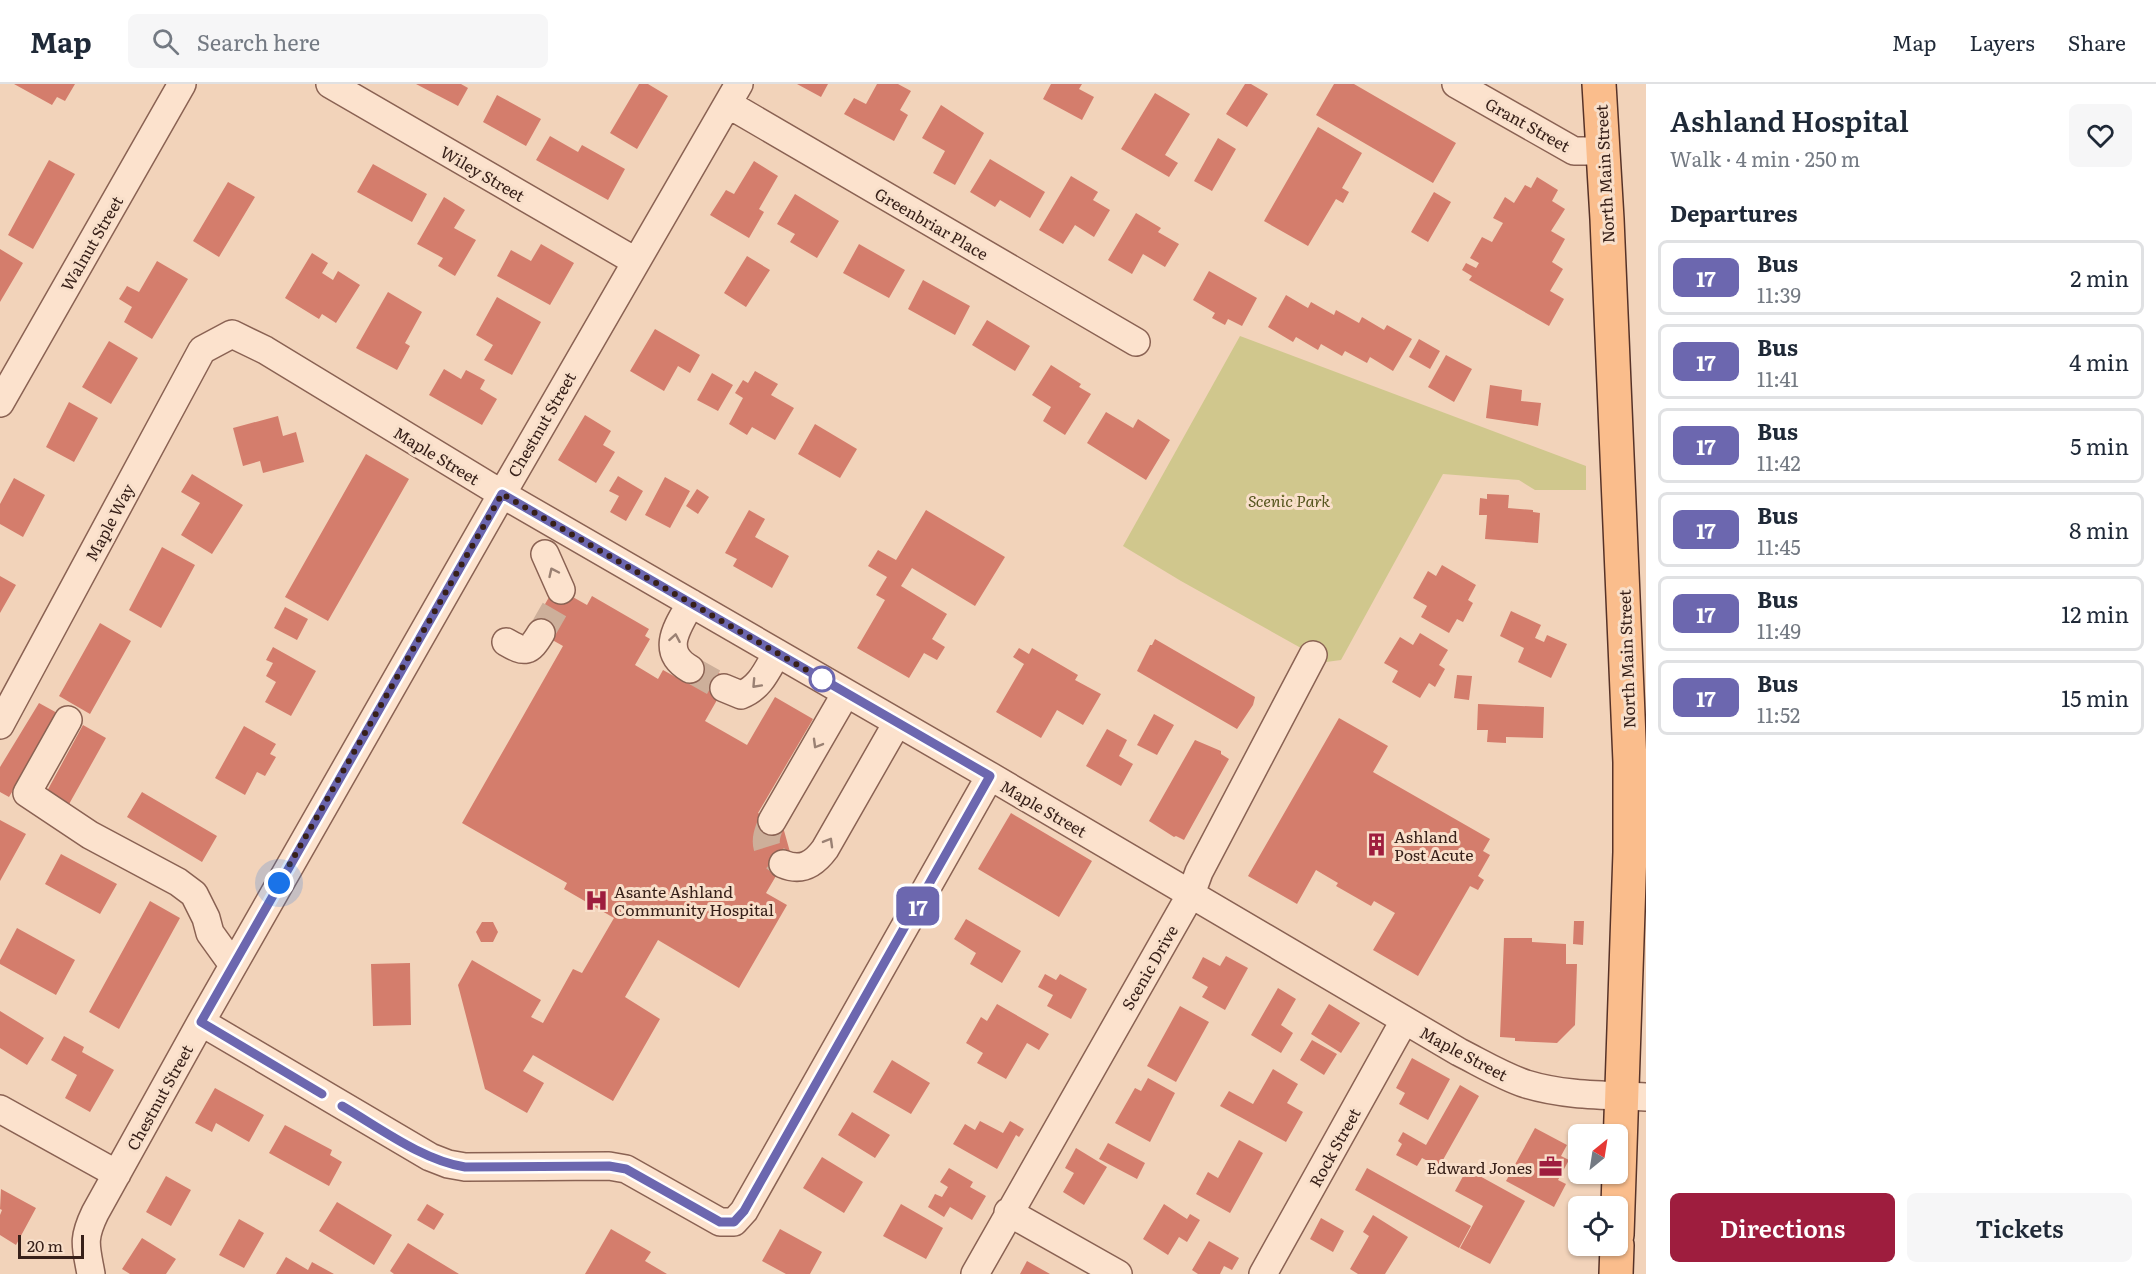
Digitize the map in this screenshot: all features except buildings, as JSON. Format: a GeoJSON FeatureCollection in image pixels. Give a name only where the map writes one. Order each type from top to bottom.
{"type":"FeatureCollection","features":[{"type":"Feature","properties":{"kind":"main road","name":"North Main Street"},"geometry":{"type":"LineString","coordinates":[[1599,84],[1604,151],[1630,762],[1634,1097],[1622,1196]]}},
{"type":"Feature","properties":{"kind":"main road"},"geometry":{"type":"LineString","coordinates":[[1616,1274],[1617,1256]]}},
{"type":"Feature","properties":{"kind":"street","name":"Walnut Street"},"geometry":{"type":"LineString","coordinates":[[0,403],[182,84]]}},
{"type":"Feature","properties":{"kind":"street","name":"Wiley Street"},"geometry":{"type":"LineString","coordinates":[[330,84],[635,261]]}},
{"type":"Feature","properties":{"kind":"street","name":"Grant Street"},"geometry":{"type":"LineString","coordinates":[[1456,84],[1574,150],[1604,151]]}},
{"type":"Feature","properties":{"kind":"street","name":"Chestnut Street"},"geometry":{"type":"LineString","coordinates":[[91,1274],[85,1243],[87,1231],[117,1174],[233,965],[635,261],[734,94]]}},
{"type":"Feature","properties":{"kind":"street","name":"Greenbriar Place"},"geometry":{"type":"LineString","coordinates":[[734,94],[1136,342]]}},
{"type":"Feature","properties":{"kind":"street","name":"Maple Street"},"geometry":{"type":"LineString","coordinates":[[232,334],[265,350],[502,494],[990,776],[1404,1021],[1499,1073],[1527,1084],[1576,1094],[1634,1097]]}},
{"type":"Feature","properties":{"kind":"street","name":"Maple Way"},"geometry":{"type":"LineString","coordinates":[[0,725],[202,350],[232,334]]}},
{"type":"Feature","properties":{"kind":"street"},"geometry":{"type":"LineString","coordinates":[[545,554],[561,590]]}},
{"type":"Feature","properties":{"kind":"street"},"geometry":{"type":"LineString","coordinates":[[690,669],[680,663],[674,653],[673,639],[691,603]]}},
{"type":"Feature","properties":{"kind":"street"},"geometry":{"type":"LineString","coordinates":[[506,642],[525,650],[532,647],[541,633]]}},
{"type":"Feature","properties":{"kind":"street"},"geometry":{"type":"LineString","coordinates":[[724,688],[741,695],[751,691],[777,653]]}},
{"type":"Feature","properties":{"kind":"street","name":"Scenic Drive"},"geometry":{"type":"LineString","coordinates":[[975,1274],[1008,1212],[1191,894],[1199,872],[1313,655]]}},
{"type":"Feature","properties":{"kind":"street"},"geometry":{"type":"LineString","coordinates":[[772,821],[846,693]]}},
{"type":"Feature","properties":{"kind":"street"},"geometry":{"type":"LineString","coordinates":[[68,720],[27,793],[90,835],[178,882],[194,894],[206,918],[210,933],[233,965]]}},
{"type":"Feature","properties":{"kind":"street"},"geometry":{"type":"LineString","coordinates":[[783,864],[793,868],[805,867],[818,859],[897,723]]}},
{"type":"Feature","properties":{"kind":"street"},"geometry":{"type":"LineString","coordinates":[[201,1022],[430,1157],[447,1164],[465,1167],[609,1166],[626,1169],[720,1222],[734,1222],[744,1211],[990,776]]}},
{"type":"Feature","properties":{"kind":"street","name":"Rock Street"},"geometry":{"type":"LineString","coordinates":[[1263,1274],[1404,1021]]}},
{"type":"Feature","properties":{"kind":"street"},"geometry":{"type":"LineString","coordinates":[[0,1109],[117,1174]]}},
{"type":"Feature","properties":{"kind":"street"},"geometry":{"type":"LineString","coordinates":[[1008,1212],[1118,1274]]}},
{"type":"Feature","properties":{"kind":"green space","name":"Scenic Park"},"geometry":{"type":"Polygon","coordinates":[[[1240,336],[1586,466],[1586,490],[1535,490],[1519,480],[1443,474],[1341,660],[1326,662],[1123,546],[1240,336]]]}},
{"type":"Feature","properties":{"kind":"tunnel"},"geometry":{"type":"LineString","coordinates":[[541,633],[560,600],[561,590]]}},
{"type":"Feature","properties":{"kind":"tunnel"},"geometry":{"type":"LineString","coordinates":[[690,669],[724,688]]}},
{"type":"Feature","properties":{"kind":"tunnel"},"geometry":{"type":"LineString","coordinates":[[772,821],[766,840],[768,850],[783,864]]}},
{"type":"Feature","properties":{"kind":"bus line","name":"17"},"geometry":{"type":"LineString","coordinates":[[322,1094],[201,1022],[502,494],[990,776],[744,1211],[734,1222],[720,1222],[626,1169],[609,1166],[465,1167],[447,1164],[430,1157],[342,1106]]}},
{"type":"Feature","properties":{"kind":"place","name":"Ashland Post Acute"},"geometry":{"type":"Point","coordinates":[1376,845]}},
{"type":"Feature","properties":{"kind":"place","name":"Asante Ashland Community Hospital"},"geometry":{"type":"Point","coordinates":[596,900]}},
{"type":"Feature","properties":{"kind":"place","name":"Edward Jones"},"geometry":{"type":"Point","coordinates":[1550,1167]}},
{"type":"Feature","properties":{"kind":"route"},"geometry":{"type":"LineString","coordinates":[[279,883],[502,494],[822,679]]}}]}
